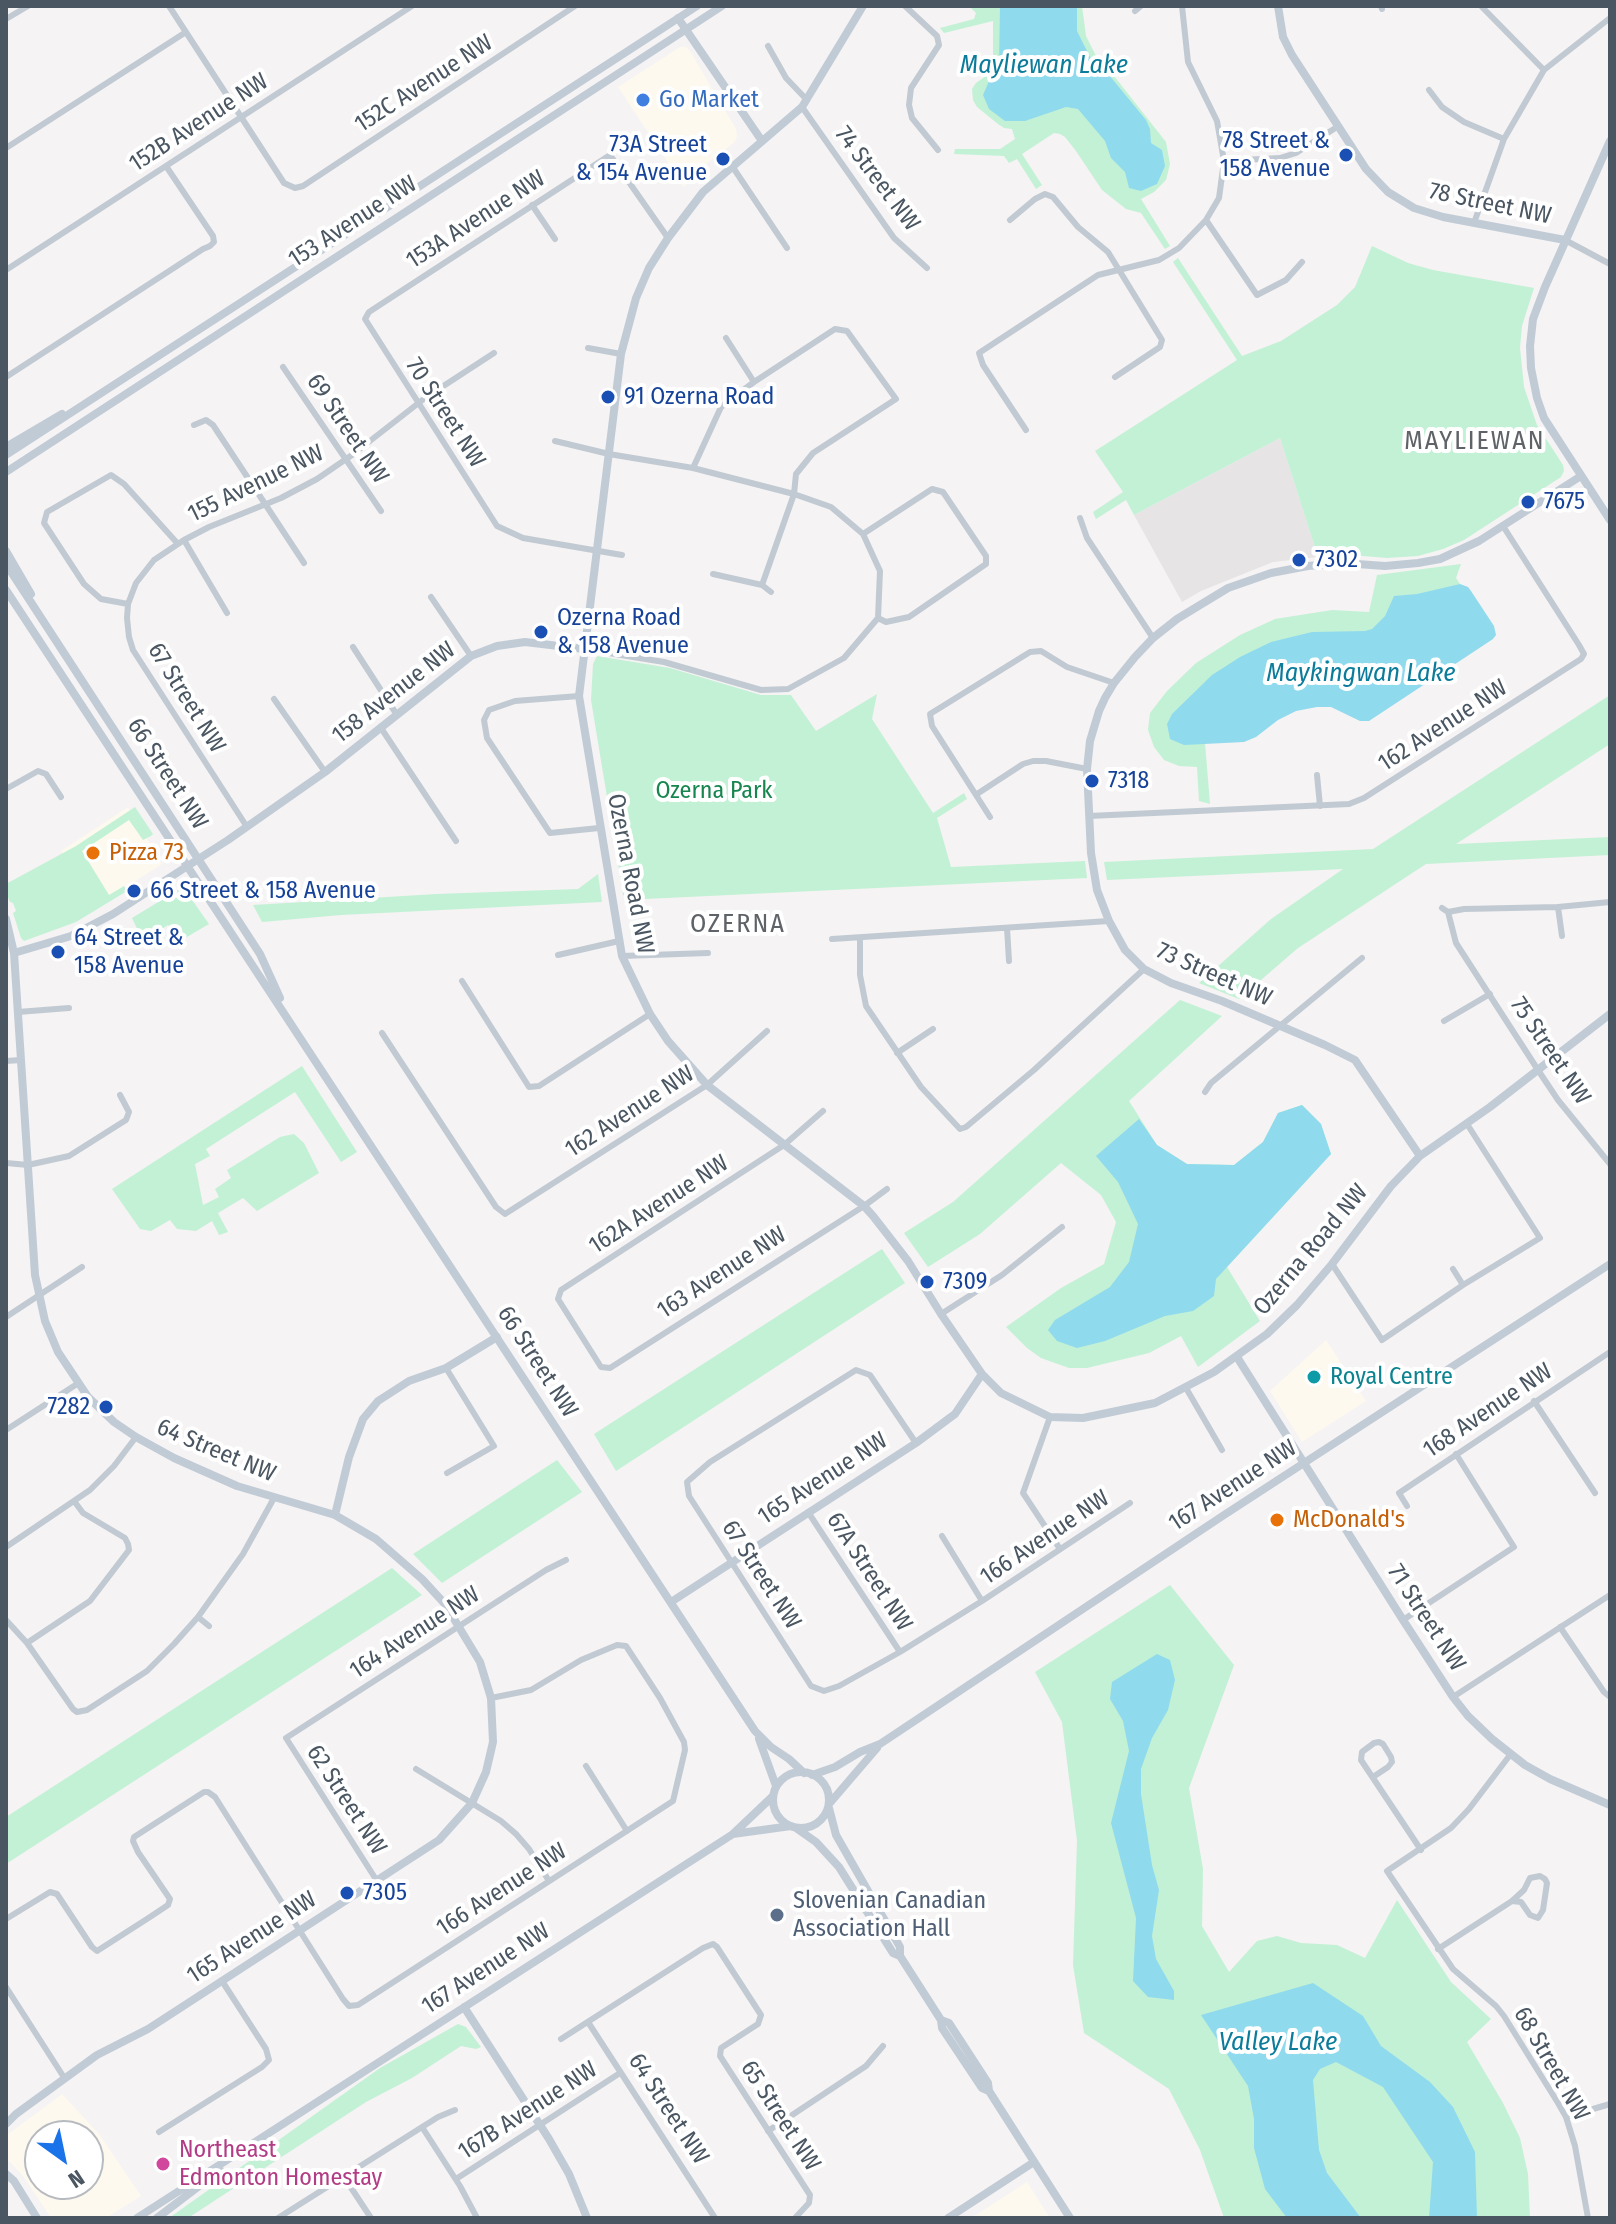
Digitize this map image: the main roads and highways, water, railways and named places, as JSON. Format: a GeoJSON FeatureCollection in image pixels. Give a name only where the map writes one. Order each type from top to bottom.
{"type":"FeatureCollection","features":[{"type":"Feature","properties":{"kind":"water","name":"Mayliewan Lake"},"geometry":{"type":"Polygon","coordinates":[[[1000,6],[1077,6],[1077,31],[1092,61],[1109,75],[1146,120],[1151,143],[1162,150],[1165,166],[1157,184],[1141,191],[1129,188],[1125,172],[1111,158],[1105,141],[1078,109],[1066,107],[1025,121],[1005,121],[989,109],[983,95],[999,66],[1000,6]]]}},
{"type":"Feature","properties":{"kind":"water","name":"Maykingwan Lake"},"geometry":{"type":"Polygon","coordinates":[[[1460,584],[1471,591],[1494,626],[1496,635],[1369,721],[1360,721],[1331,707],[1317,707],[1296,711],[1244,742],[1184,745],[1170,739],[1167,724],[1172,714],[1212,675],[1240,657],[1271,642],[1312,632],[1372,629],[1385,616],[1394,596],[1460,584]]]}},
{"type":"Feature","properties":{"kind":"water"},"geometry":{"type":"Polygon","coordinates":[[[1302,1105],[1321,1124],[1331,1154],[1216,1279],[1214,1296],[1193,1311],[1165,1316],[1105,1341],[1077,1348],[1057,1341],[1048,1330],[1055,1320],[1110,1287],[1129,1262],[1138,1224],[1118,1182],[1096,1156],[1139,1119],[1157,1145],[1187,1164],[1234,1165],[1263,1142],[1278,1113],[1302,1105]]]}},
{"type":"Feature","properties":{"kind":"water","name":"Valley Lake"},"geometry":{"type":"Polygon","coordinates":[[[1157,1654],[1170,1660],[1175,1680],[1168,1710],[1152,1738],[1141,1769],[1141,1794],[1159,1890],[1152,1936],[1156,1959],[1174,1991],[1174,2000],[1148,1997],[1133,1981],[1136,1918],[1111,1823],[1129,1751],[1123,1721],[1110,1699],[1112,1682],[1157,1654]]]}},
{"type":"Feature","properties":{"kind":"water","name":"Valley Lake"},"geometry":{"type":"Polygon","coordinates":[[[1313,1983],[1363,2016],[1381,2046],[1430,2082],[1453,2107],[1475,2152],[1477,2218],[1429,2218],[1433,2162],[1383,2087],[1336,2062],[1320,2069],[1313,2080],[1319,2150],[1327,2173],[1361,2218],[1287,2218],[1265,2189],[1254,2148],[1254,2119],[1248,2086],[1201,2015],[1313,1983]]]}},
{"type":"Feature","properties":{"kind":"place","name":"Go Market"},"geometry":{"type":"Point","coordinates":[643,100]}},
{"type":"Feature","properties":{"kind":"place","name":"78 Street & 158 Avenue"},"geometry":{"type":"Point","coordinates":[1346,155]}},
{"type":"Feature","properties":{"kind":"place","name":"73A Street & 154 Avenue"},"geometry":{"type":"Point","coordinates":[723,159]}},
{"type":"Feature","properties":{"kind":"place","name":"91 Ozerna Road"},"geometry":{"type":"Point","coordinates":[608,397]}},
{"type":"Feature","properties":{"kind":"place","name":"7675"},"geometry":{"type":"Point","coordinates":[1528,502]}},
{"type":"Feature","properties":{"kind":"place","name":"7302"},"geometry":{"type":"Point","coordinates":[1299,560]}},
{"type":"Feature","properties":{"kind":"place","name":"Ozerna Road & 158 Avenue"},"geometry":{"type":"Point","coordinates":[541,632]}},
{"type":"Feature","properties":{"kind":"place","name":"7318"},"geometry":{"type":"Point","coordinates":[1092,781]}},
{"type":"Feature","properties":{"kind":"place","name":"Pizza 73"},"geometry":{"type":"Point","coordinates":[93,853]}},
{"type":"Feature","properties":{"kind":"place","name":"66 Street & 158 Avenue"},"geometry":{"type":"Point","coordinates":[134,891]}},
{"type":"Feature","properties":{"kind":"place","name":"64 Street & 158 Avenue"},"geometry":{"type":"Point","coordinates":[58,952]}},
{"type":"Feature","properties":{"kind":"place","name":"7309"},"geometry":{"type":"Point","coordinates":[927,1282]}},
{"type":"Feature","properties":{"kind":"place","name":"Royal Centre"},"geometry":{"type":"Point","coordinates":[1314,1377]}},
{"type":"Feature","properties":{"kind":"place","name":"7282"},"geometry":{"type":"Point","coordinates":[106,1407]}},
{"type":"Feature","properties":{"kind":"place","name":"McDonald's"},"geometry":{"type":"Point","coordinates":[1277,1520]}},
{"type":"Feature","properties":{"kind":"place","name":"7305"},"geometry":{"type":"Point","coordinates":[347,1893]}},
{"type":"Feature","properties":{"kind":"place","name":"Slovenian Canadian Association Hall"},"geometry":{"type":"Point","coordinates":[777,1915]}},
{"type":"Feature","properties":{"kind":"place","name":"Northeast Edmonton Homestay"},"geometry":{"type":"Point","coordinates":[163,2164]}},
{"type":"Feature","properties":{"kind":"district","name":"MAYLIEWAN"},"geometry":{"type":"Point","coordinates":[1475,442]}},
{"type":"Feature","properties":{"kind":"district","name":"OZERNA"},"geometry":{"type":"Point","coordinates":[738,925]}},
{"type":"Feature","properties":{"kind":"park label","name":"Ozerna Park"},"geometry":{"type":"Point","coordinates":[714,791]}}]}
